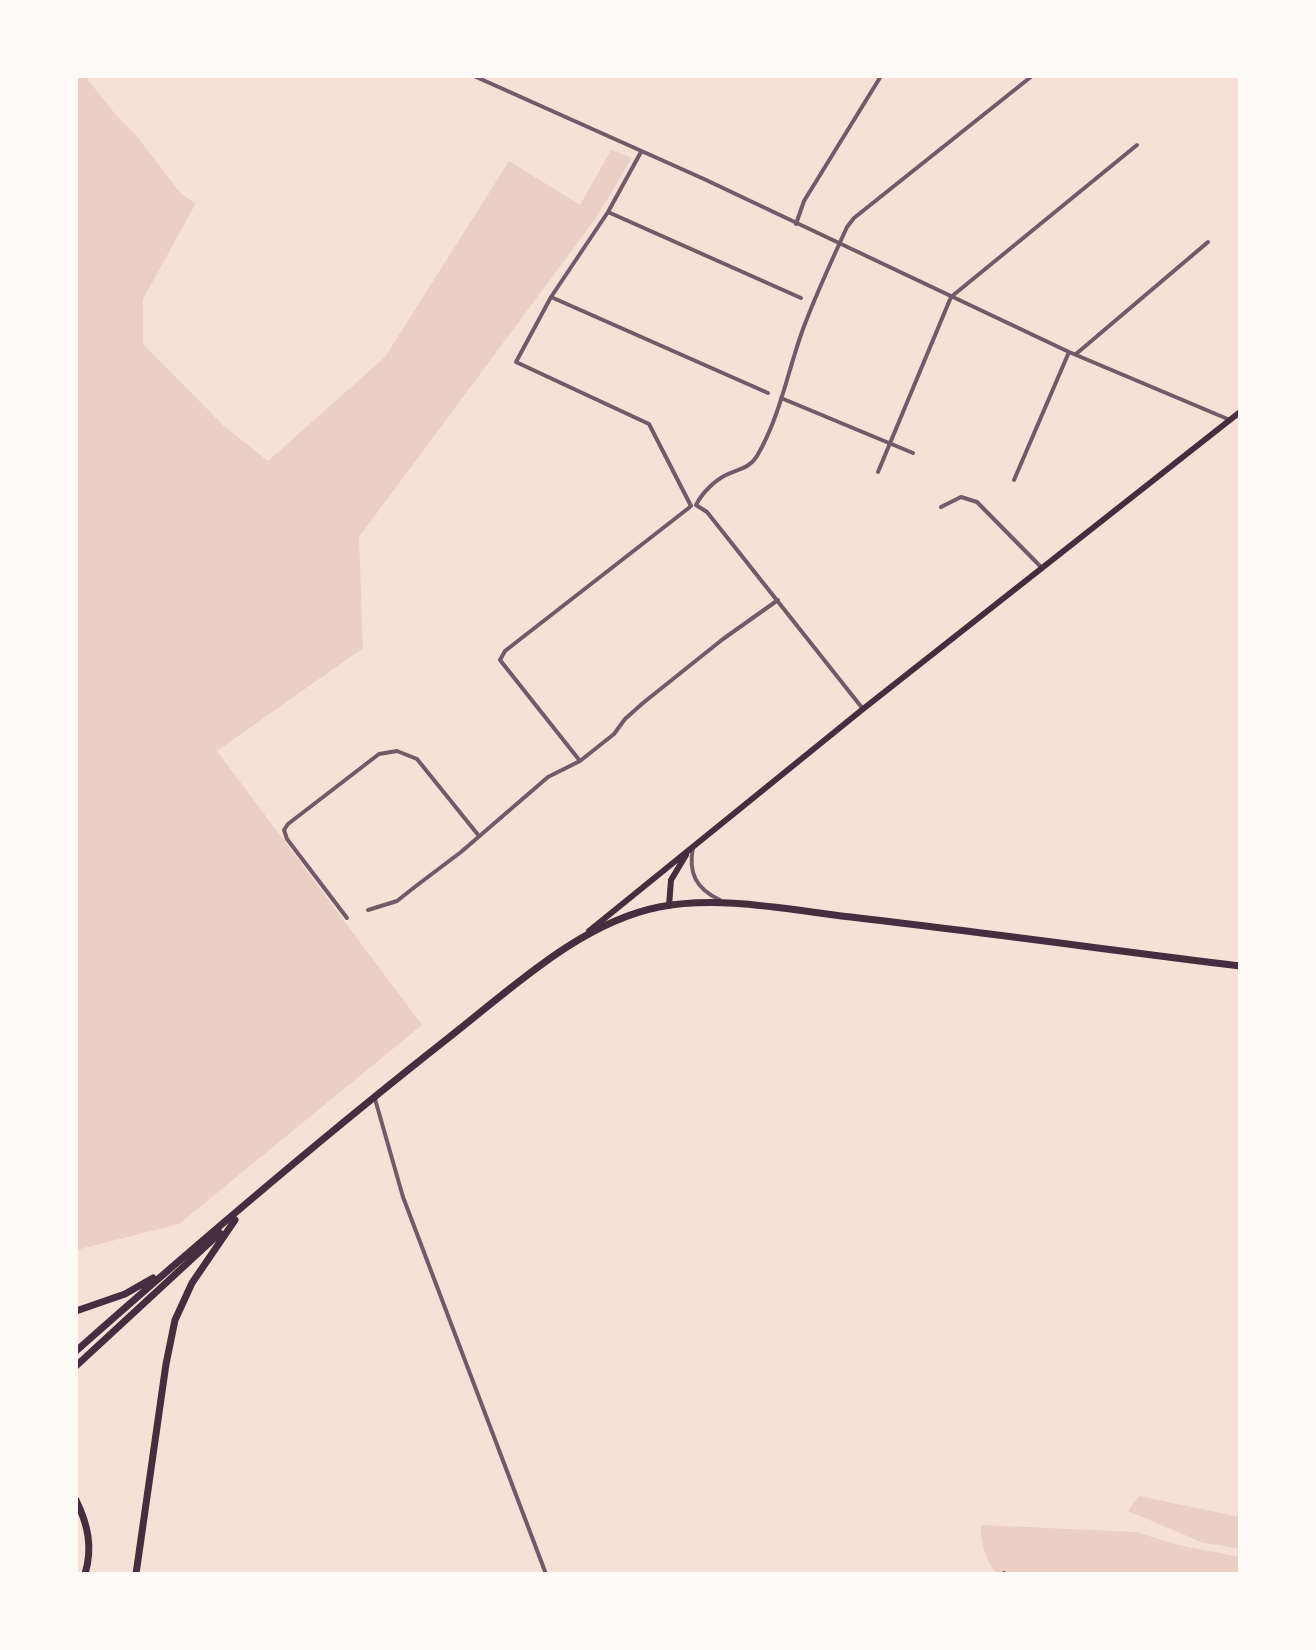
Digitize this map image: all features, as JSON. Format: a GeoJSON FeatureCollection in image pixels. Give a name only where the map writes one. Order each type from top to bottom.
{"type":"FeatureCollection","features":[{"type":"Feature","properties":{"kind":"highway"},"geometry":{"type":"LineString","coordinates":[[76,1351],[172,1266],[374,1097],[580,939],[622,918],[669,906],[730,904],[950,928],[1240,966]]}},
{"type":"Feature","properties":{"kind":"highway"},"geometry":{"type":"LineString","coordinates":[[76,1366],[280,1177]]}},
{"type":"Feature","properties":{"kind":"highway"},"geometry":{"type":"LineString","coordinates":[[136,1574],[175,1320],[192,1283],[235,1220]]}},
{"type":"Feature","properties":{"kind":"highway"},"geometry":{"type":"LineString","coordinates":[[76,1311],[125,1294],[172,1266]]}},
{"type":"Feature","properties":{"kind":"highway"},"geometry":{"type":"LineString","coordinates":[[76,1500],[88,1531],[90,1547],[85,1574]]}},
{"type":"Feature","properties":{"kind":"main road"},"geometry":{"type":"LineString","coordinates":[[580,939],[863,709],[1240,412]]}},
{"type":"Feature","properties":{"kind":"main road"},"geometry":{"type":"LineString","coordinates":[[669,906],[671,880],[693,846]]}},
{"type":"Feature","properties":{"kind":"street"},"geometry":{"type":"LineString","coordinates":[[474,76],[1075,355],[1230,420]]}},
{"type":"Feature","properties":{"kind":"street"},"geometry":{"type":"LineString","coordinates":[[796,224],[804,201],[881,76]]}},
{"type":"Feature","properties":{"kind":"street"},"geometry":{"type":"LineString","coordinates":[[580,761],[500,660],[505,651],[694,506],[718,480],[751,464],[758,455],[781,398],[803,330],[839,244],[854,218],[1032,76]]}},
{"type":"Feature","properties":{"kind":"street"},"geometry":{"type":"LineString","coordinates":[[878,472],[951,297],[1137,145]]}},
{"type":"Feature","properties":{"kind":"street"},"geometry":{"type":"LineString","coordinates":[[641,152],[608,212],[551,297],[516,362],[649,424],[694,506],[707,512],[863,709]]}},
{"type":"Feature","properties":{"kind":"street"},"geometry":{"type":"LineString","coordinates":[[608,212],[801,298]]}},
{"type":"Feature","properties":{"kind":"street"},"geometry":{"type":"LineString","coordinates":[[1075,355],[1208,242]]}},
{"type":"Feature","properties":{"kind":"street"},"geometry":{"type":"LineString","coordinates":[[551,297],[768,393]]}},
{"type":"Feature","properties":{"kind":"street"},"geometry":{"type":"LineString","coordinates":[[1014,480],[1069,352]]}},
{"type":"Feature","properties":{"kind":"street"},"geometry":{"type":"LineString","coordinates":[[781,398],[913,453]]}},
{"type":"Feature","properties":{"kind":"street"},"geometry":{"type":"LineString","coordinates":[[941,507],[961,497],[977,502],[1042,568]]}},
{"type":"Feature","properties":{"kind":"street"},"geometry":{"type":"LineString","coordinates":[[368,910],[397,901],[548,777],[580,761],[614,734],[643,703],[778,600]]}},
{"type":"Feature","properties":{"kind":"street"},"geometry":{"type":"LineString","coordinates":[[347,918],[287,839],[284,830],[379,754],[397,751],[417,759],[479,836]]}},
{"type":"Feature","properties":{"kind":"street"},"geometry":{"type":"LineString","coordinates":[[693,846],[691,864],[697,884],[705,892],[730,904]]}},
{"type":"Feature","properties":{"kind":"street"},"geometry":{"type":"LineString","coordinates":[[374,1097],[403,1197],[546,1574]]}},
{"type":"Feature","properties":{"kind":"shaded area"},"geometry":{"type":"Polygon","coordinates":[[[76,76],[85,76],[182,195],[196,203],[143,299],[143,344],[223,425],[268,461],[385,357],[509,161],[580,205],[611,150],[632,158],[596,218],[359,537],[363,648],[217,751],[422,1025],[179,1224],[76,1250],[76,76]]]}},
{"type":"Feature","properties":{"kind":"shaded area"},"geometry":{"type":"Polygon","coordinates":[[[1139,1496],[1240,1517],[1240,1549],[1201,1542],[1128,1511],[1139,1496]]]}},
{"type":"Feature","properties":{"kind":"shaded area"},"geometry":{"type":"Polygon","coordinates":[[[981,1525],[1136,1532],[1178,1545],[1240,1557],[1240,1574],[996,1574],[984,1551],[981,1525]]]}}]}
